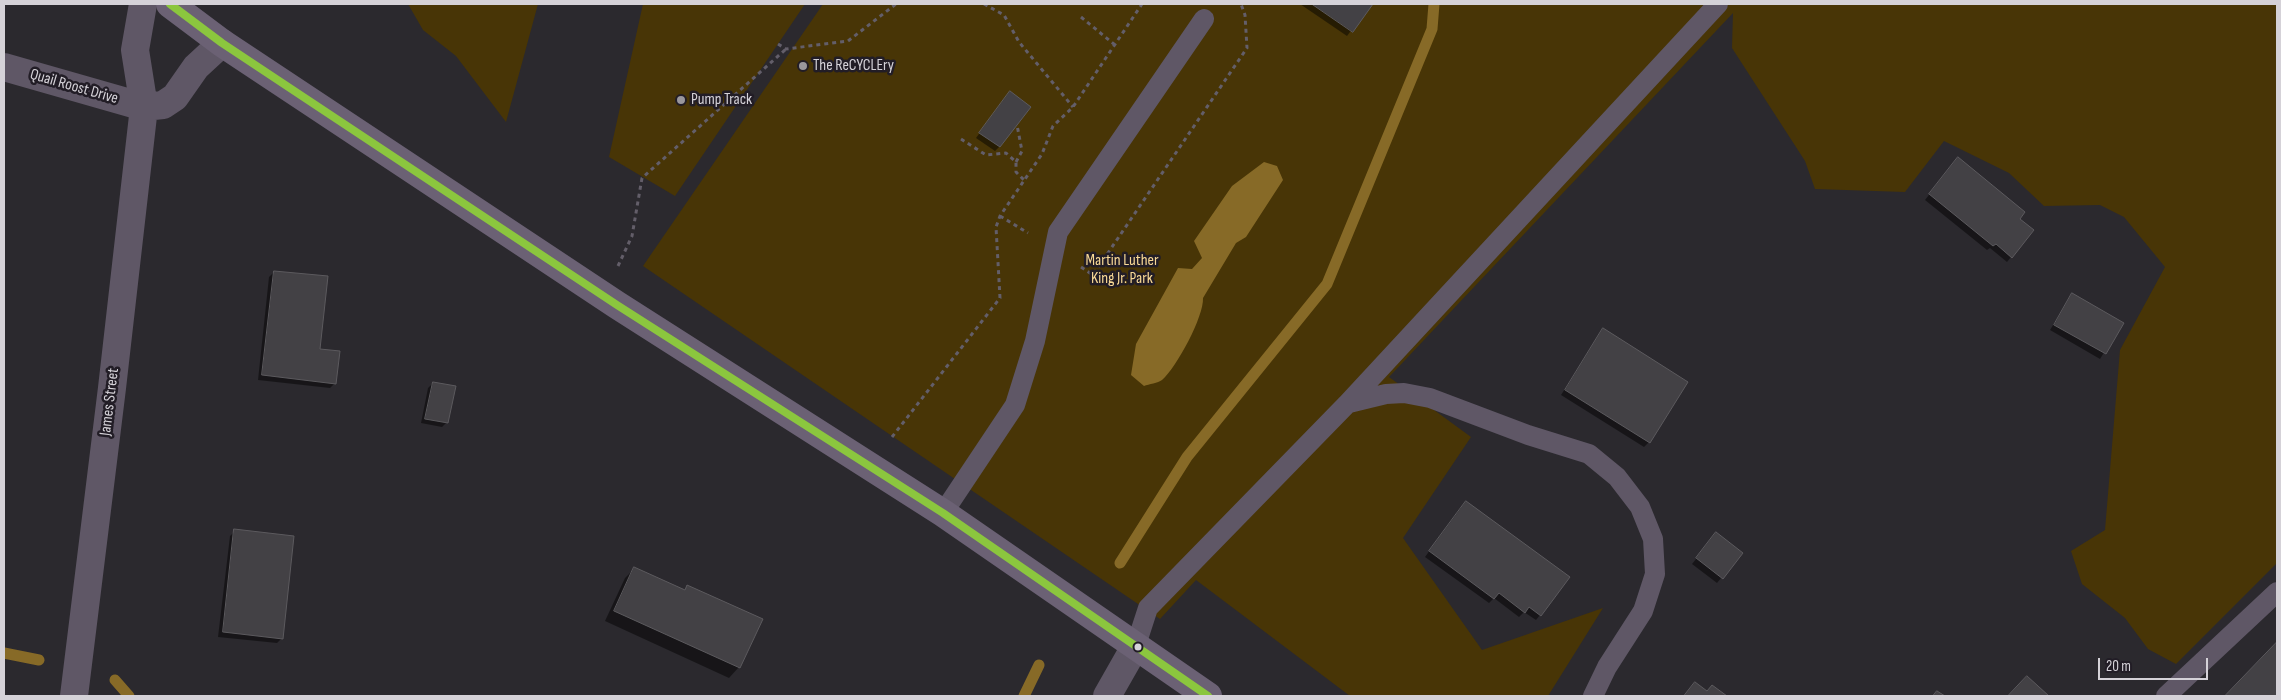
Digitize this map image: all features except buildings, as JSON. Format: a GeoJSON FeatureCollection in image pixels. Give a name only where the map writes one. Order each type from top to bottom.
{"type":"FeatureCollection","features":[{"type":"Feature","properties":{"kind":"main road"},"geometry":{"type":"LineString","coordinates":[[170,4],[222,43],[603,296],[943,513],[1208,696]]}},
{"type":"Feature","properties":{"kind":"street","name":"James Street"},"geometry":{"type":"LineString","coordinates":[[74,696],[111,398],[144,107],[135,50],[143,4]]}},
{"type":"Feature","properties":{"kind":"street"},"geometry":{"type":"LineString","coordinates":[[144,107],[163,105],[176,97],[196,67],[222,43]]}},
{"type":"Feature","properties":{"kind":"street","name":"Quail Roost Drive"},"geometry":{"type":"LineString","coordinates":[[4,67],[144,107]]}},
{"type":"Feature","properties":{"kind":"street"},"geometry":{"type":"LineString","coordinates":[[1107,696],[1136,645]]}},
{"type":"Feature","properties":{"kind":"lane"},"geometry":{"type":"LineString","coordinates":[[1136,645],[1148,608],[1348,404],[1718,4]]}},
{"type":"Feature","properties":{"kind":"lane"},"geometry":{"type":"LineString","coordinates":[[943,513],[1014,405],[1035,342],[1058,232],[1204,20]]}},
{"type":"Feature","properties":{"kind":"lane"},"geometry":{"type":"LineString","coordinates":[[1348,404],[1386,394],[1404,393],[1430,398],[1528,435],[1589,454],[1617,477],[1640,507],[1653,540],[1655,574],[1643,611],[1607,667],[1593,696]]}},
{"type":"Feature","properties":{"kind":"lane"},"geometry":{"type":"LineString","coordinates":[[2166,696],[2277,592]]}},
{"type":"Feature","properties":{"kind":"path"},"geometry":{"type":"LineString","coordinates":[[603,296],[632,236],[642,178],[786,49],[848,41],[896,4]]}},
{"type":"Feature","properties":{"kind":"path"},"geometry":{"type":"LineString","coordinates":[[984,4],[1004,16],[1019,42],[1073,107]]}},
{"type":"Feature","properties":{"kind":"path"},"geometry":{"type":"LineString","coordinates":[[892,437],[1000,298],[996,227],[1000,216],[1042,154],[1053,126],[1073,107],[1142,4]]}},
{"type":"Feature","properties":{"kind":"path"},"geometry":{"type":"LineString","coordinates":[[1000,216],[1093,275],[1247,48],[1245,15],[1240,4]]}},
{"type":"Feature","properties":{"kind":"path"},"geometry":{"type":"LineString","coordinates":[[1081,17],[1114,45]]}},
{"type":"Feature","properties":{"kind":"path"},"geometry":{"type":"LineString","coordinates":[[778,44],[786,49]]}},
{"type":"Feature","properties":{"kind":"path"},"geometry":{"type":"LineString","coordinates":[[1017,125],[1022,152],[1016,162],[1016,172],[1024,180]]}},
{"type":"Feature","properties":{"kind":"path"},"geometry":{"type":"LineString","coordinates":[[961,139],[986,155],[1006,153],[1016,162]]}},
{"type":"Feature","properties":{"kind":"green space"},"geometry":{"type":"Polygon","coordinates":[[[408,4],[538,4],[506,122],[456,56],[423,30],[408,4]]]}},
{"type":"Feature","properties":{"kind":"green space","name":"Pump Track"},"geometry":{"type":"Polygon","coordinates":[[[643,4],[805,4],[675,196],[609,157],[643,4]]]}},
{"type":"Feature","properties":{"kind":"green space","name":"Martin Luther King Jr. Park"},"geometry":{"type":"Polygon","coordinates":[[[823,4],[2277,4],[2277,563],[2176,664],[2148,649],[2125,618],[2082,584],[2071,551],[2105,530],[2120,350],[2165,267],[2124,217],[2100,205],[2044,206],[2009,173],[1944,141],[1905,192],[1815,189],[1805,161],[1732,48],[1733,13],[1389,377],[1471,437],[1403,538],[1482,650],[1603,608],[1548,696],[1350,696],[1196,580],[1160,619],[643,266],[823,4]]]}},
{"type":"Feature","properties":{"kind":"shaded area"},"geometry":{"type":"Polygon","coordinates":[[[1264,162],[1277,166],[1283,180],[1246,237],[1236,243],[1203,298],[1199,317],[1189,341],[1175,364],[1162,380],[1144,386],[1131,375],[1136,344],[1178,268],[1192,269],[1202,258],[1194,241],[1232,186],[1264,162]]]}},
{"type":"Feature","properties":{"kind":"waterway"},"geometry":{"type":"LineString","coordinates":[[1120,563],[1187,457],[1327,284],[1432,29],[1434,4]]}},
{"type":"Feature","properties":{"kind":"waterway"},"geometry":{"type":"LineString","coordinates":[[4,653],[39,660]]}},
{"type":"Feature","properties":{"kind":"waterway"},"geometry":{"type":"LineString","coordinates":[[1024,696],[1039,665]]}},
{"type":"Feature","properties":{"kind":"waterway"},"geometry":{"type":"LineString","coordinates":[[115,680],[129,696]]}},
{"type":"Feature","properties":{"kind":"transit line"},"geometry":{"type":"LineString","coordinates":[[170,4],[222,43],[617,305],[943,513],[1208,696]]}},
{"type":"Feature","properties":{"kind":"place","name":"The ReCYCLEry"},"geometry":{"type":"Point","coordinates":[803,66]}},
{"type":"Feature","properties":{"kind":"place","name":"Pump Track"},"geometry":{"type":"Point","coordinates":[681,100]}}]}
